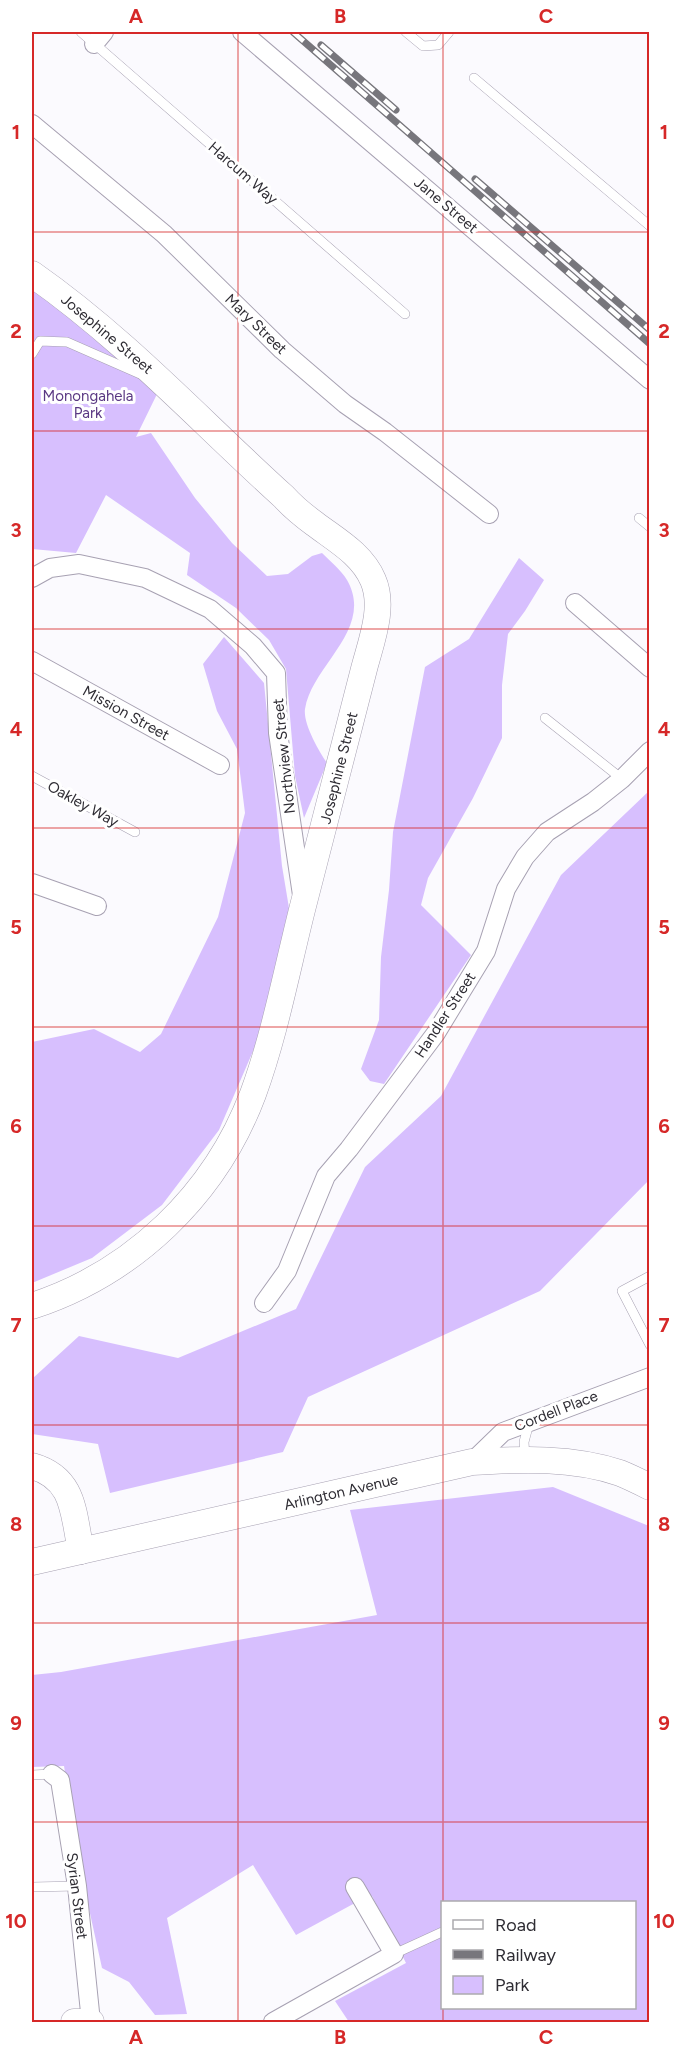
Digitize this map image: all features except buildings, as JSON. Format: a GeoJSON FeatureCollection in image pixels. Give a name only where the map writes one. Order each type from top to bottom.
{"type":"FeatureCollection","features":[{"type":"Feature","properties":{"kind":"street","name":"Jane Street"},"geometry":{"type":"LineString","coordinates":[[242,32],[650,380]]}},
{"type":"Feature","properties":{"kind":"street","name":"Mary Street"},"geometry":{"type":"LineString","coordinates":[[32,124],[164,234],[282,350],[345,404],[385,432],[489,514]]}},
{"type":"Feature","properties":{"kind":"street","name":"Josephine Street"},"geometry":{"type":"LineString","coordinates":[[32,274],[82,310],[168,386],[284,498],[354,554],[372,578],[378,595],[375,621],[261,1071],[234,1137],[211,1174],[179,1214],[131,1256],[85,1284],[32,1306]]}},
{"type":"Feature","properties":{"kind":"street","name":"Northview Street"},"geometry":{"type":"LineString","coordinates":[[32,578],[50,568],[79,564],[145,578],[210,609],[254,646],[276,673],[278,733],[303,905]]}},
{"type":"Feature","properties":{"kind":"street"},"geometry":{"type":"LineString","coordinates":[[575,603],[650,668]]}},
{"type":"Feature","properties":{"kind":"street","name":"Mission Street"},"geometry":{"type":"LineString","coordinates":[[32,661],[220,765]]}},
{"type":"Feature","properties":{"kind":"street","name":"Handler Street"},"geometry":{"type":"LineString","coordinates":[[264,1303],[287,1270],[326,1176],[436,1033],[486,951],[506,889],[525,857],[547,832],[593,802],[622,779],[650,751]]}},
{"type":"Feature","properties":{"kind":"street"},"geometry":{"type":"LineString","coordinates":[[32,883],[97,906]]}},
{"type":"Feature","properties":{"kind":"street","name":"Cordell Place"},"geometry":{"type":"LineString","coordinates":[[472,1462],[503,1432],[650,1377]]}},
{"type":"Feature","properties":{"kind":"street","name":"Arlington Avenue"},"geometry":{"type":"LineString","coordinates":[[32,1562],[472,1462],[525,1459],[578,1464],[619,1473],[650,1487]]}},
{"type":"Feature","properties":{"kind":"street"},"geometry":{"type":"LineString","coordinates":[[36,1469],[56,1476],[64,1486],[81,1551]]}},
{"type":"Feature","properties":{"kind":"street","name":"Syrian Street"},"geometry":{"type":"LineString","coordinates":[[52,1774],[60,1780],[77,1886],[91,2022]]}},
{"type":"Feature","properties":{"kind":"street"},"geometry":{"type":"LineString","coordinates":[[273,2022],[394,1954],[355,1887]]}},
{"type":"Feature","properties":{"kind":"street"},"geometry":{"type":"LineString","coordinates":[[74,2022],[91,2022]]}},
{"type":"Feature","properties":{"kind":"lane"},"geometry":{"type":"LineString","coordinates":[[406,32],[423,46],[438,45],[449,32]]}},
{"type":"Feature","properties":{"kind":"lane","name":"Harcum Way"},"geometry":{"type":"LineString","coordinates":[[93,36],[405,314]]}},
{"type":"Feature","properties":{"kind":"lane"},"geometry":{"type":"LineString","coordinates":[[474,78],[650,226]]}},
{"type":"Feature","properties":{"kind":"lane"},"geometry":{"type":"LineString","coordinates":[[32,354],[40,341],[67,342],[142,375]]}},
{"type":"Feature","properties":{"kind":"lane"},"geometry":{"type":"LineString","coordinates":[[639,518],[650,527]]}},
{"type":"Feature","properties":{"kind":"lane"},"geometry":{"type":"LineString","coordinates":[[545,718],[622,779]]}},
{"type":"Feature","properties":{"kind":"lane","name":"Oakley Way"},"geometry":{"type":"LineString","coordinates":[[32,776],[135,832]]}},
{"type":"Feature","properties":{"kind":"lane"},"geometry":{"type":"LineString","coordinates":[[650,1276],[622,1291],[650,1345]]}},
{"type":"Feature","properties":{"kind":"lane"},"geometry":{"type":"LineString","coordinates":[[525,1459],[524,1442],[530,1421]]}},
{"type":"Feature","properties":{"kind":"lane"},"geometry":{"type":"LineString","coordinates":[[32,1775],[52,1774]]}},
{"type":"Feature","properties":{"kind":"lane"},"geometry":{"type":"LineString","coordinates":[[32,1887],[77,1886]]}},
{"type":"Feature","properties":{"kind":"lane"},"geometry":{"type":"LineString","coordinates":[[394,1954],[441,1932]]}},
{"type":"Feature","properties":{"kind":"green space","name":"Monongahela Park"},"geometry":{"type":"Polygon","coordinates":[[[32,288],[80,319],[158,392],[136,437],[151,433],[195,498],[232,543],[267,576],[288,574],[312,556],[322,553],[347,580],[354,598],[353,615],[348,631],[318,677],[305,709],[309,730],[327,763],[304,818],[295,776],[286,669],[269,640],[236,608],[187,575],[190,553],[106,495],[76,553],[32,549],[32,288]]]}},
{"type":"Feature","properties":{"kind":"green space"},"geometry":{"type":"Polygon","coordinates":[[[519,558],[544,580],[508,634],[502,685],[502,738],[473,798],[428,878],[421,905],[471,955],[384,1084],[370,1081],[361,1069],[379,1020],[381,957],[393,832],[425,667],[469,639],[519,558]]]}},
{"type":"Feature","properties":{"kind":"green space"},"geometry":{"type":"Polygon","coordinates":[[[224,637],[264,683],[282,866],[289,908],[263,1028],[219,1130],[162,1205],[92,1258],[32,1283],[32,1042],[94,1029],[140,1052],[161,1034],[218,917],[245,813],[237,749],[217,711],[203,664],[224,637]]]}},
{"type":"Feature","properties":{"kind":"green space"},"geometry":{"type":"Polygon","coordinates":[[[649,791],[649,1180],[540,1291],[308,1397],[283,1452],[110,1493],[98,1444],[32,1434],[32,1379],[79,1336],[178,1358],[296,1309],[365,1167],[441,1096],[561,875],[649,791]]]}},
{"type":"Feature","properties":{"kind":"green space"},"geometry":{"type":"Polygon","coordinates":[[[553,1487],[649,1526],[649,2022],[349,2022],[335,2001],[406,1963],[372,1896],[366,1897],[296,1935],[253,1865],[167,1918],[187,2014],[155,2015],[129,1982],[102,1968],[84,1886],[64,1766],[32,1767],[32,1675],[61,1672],[377,1615],[350,1510],[553,1487]]]}},
{"type":"Feature","properties":{"kind":"railway"},"geometry":{"type":"LineString","coordinates":[[293,32],[650,344]]}},
{"type":"Feature","properties":{"kind":"railway"},"geometry":{"type":"LineString","coordinates":[[321,45],[396,110]]}},
{"type":"Feature","properties":{"kind":"railway"},"geometry":{"type":"LineString","coordinates":[[475,179],[650,330]]}}]}
